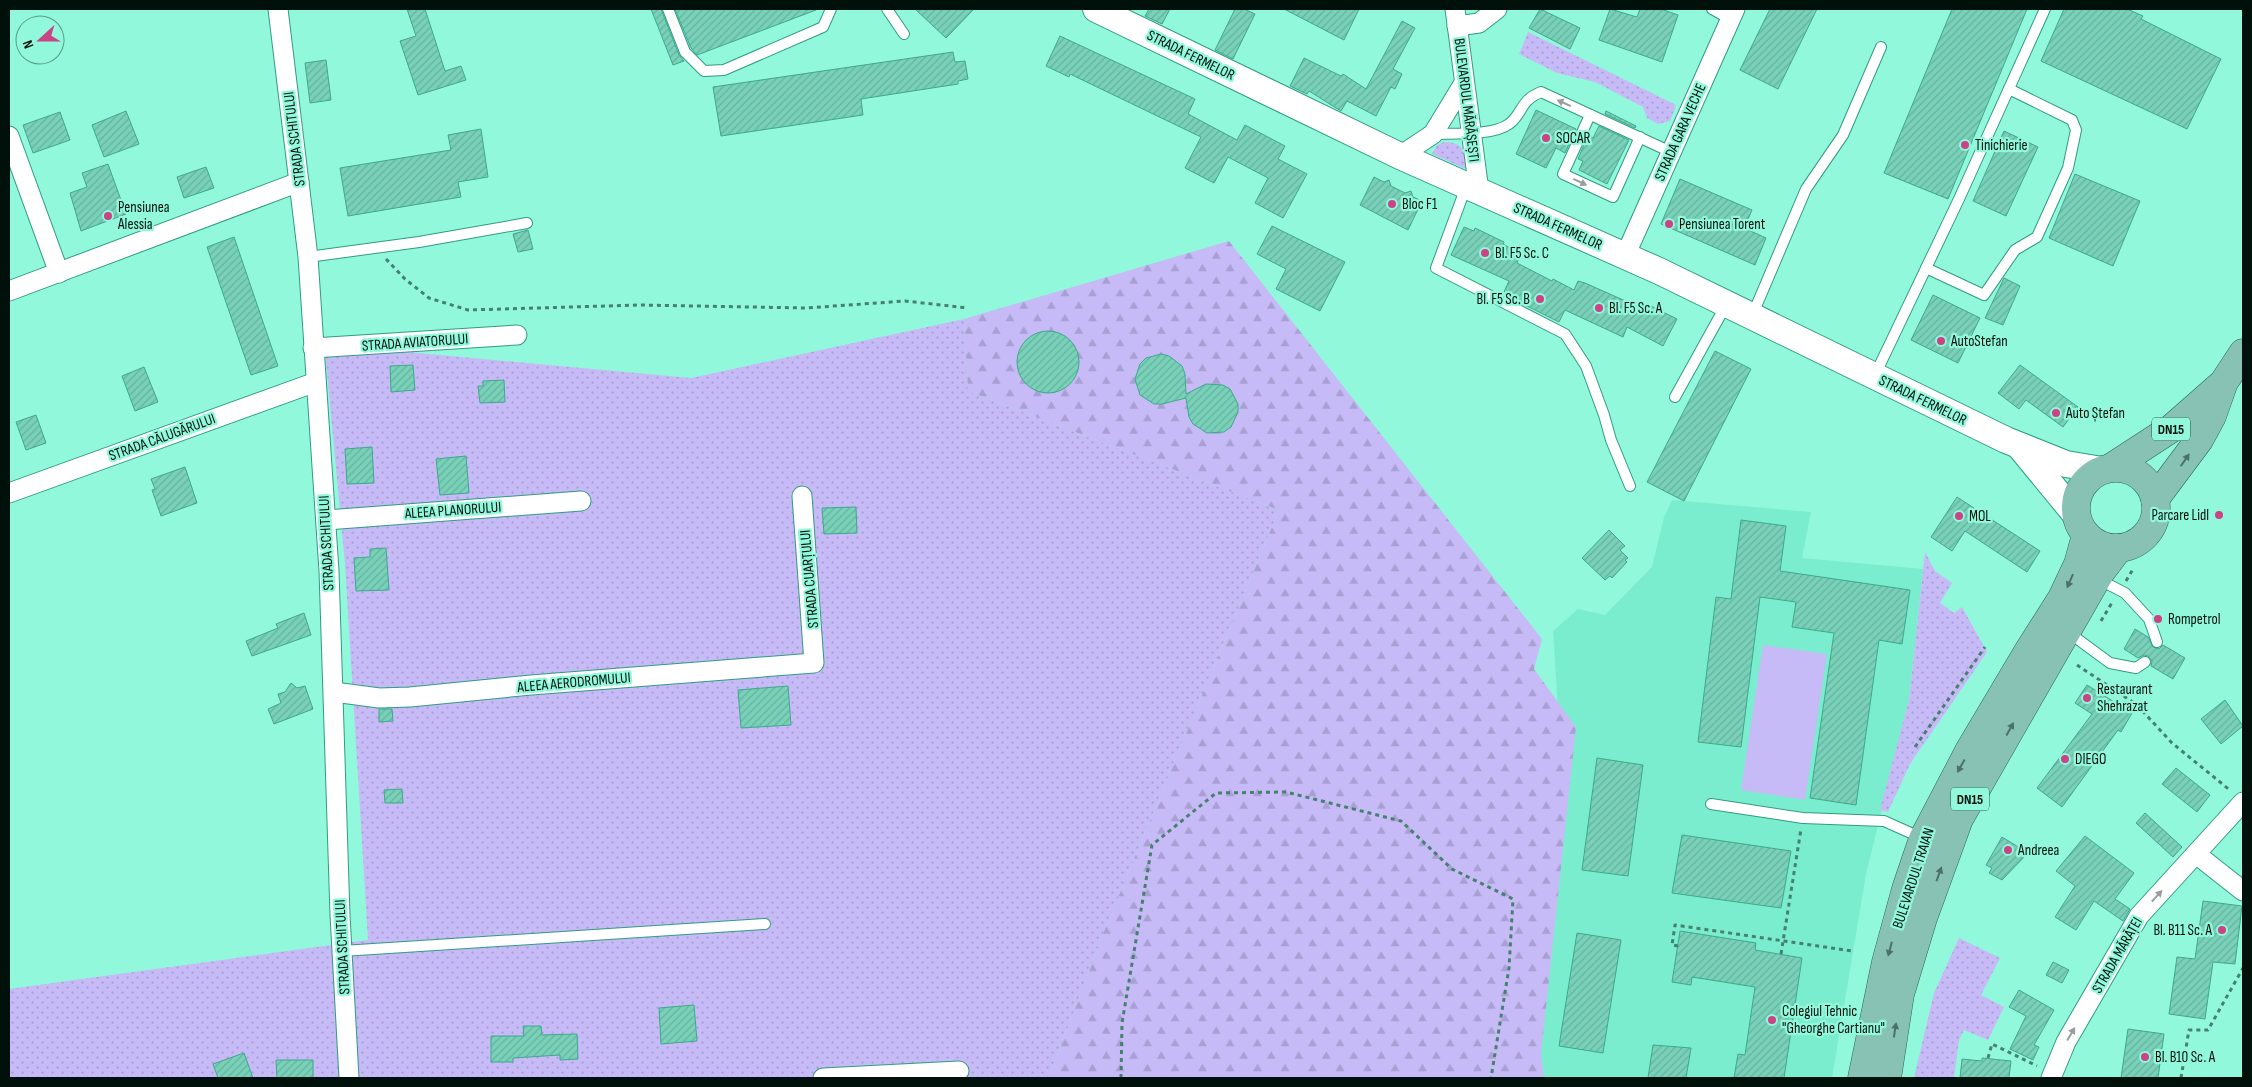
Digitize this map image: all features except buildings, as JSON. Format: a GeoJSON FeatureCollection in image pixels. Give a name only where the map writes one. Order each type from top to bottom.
{"type":"FeatureCollection","features":[{"type":"Feature","properties":{"kind":"main road","name":"DN15"},"geometry":{"type":"LineString","coordinates":[[2131,556],[2133,544],[2144,537],[2154,512],[2212,416],[2224,382],[2243,353]]}},
{"type":"Feature","properties":{"kind":"main road","name":"DN15"},"geometry":{"type":"LineString","coordinates":[[2081,525],[2079,492],[2084,483],[2172,428],[2224,382]]}},
{"type":"Feature","properties":{"kind":"main road"},"geometry":{"type":"LineString","coordinates":[[2107,468],[2124,468],[2135,472],[2144,479],[2154,512]]}},
{"type":"Feature","properties":{"kind":"main road"},"geometry":{"type":"LineString","coordinates":[[2081,525],[2095,543],[2131,556]]}},
{"type":"Feature","properties":{"kind":"main road","name":"BULEVARDUL TRAIAN"},"geometry":{"type":"LineString","coordinates":[[1862,1078],[1886,962],[1906,889],[1923,839],[1978,736],[2062,598],[2078,564],[2081,525]]}},
{"type":"Feature","properties":{"kind":"main road","name":"BULEVARDUL TRAIAN"},"geometry":{"type":"LineString","coordinates":[[1887,1078],[1900,994],[1923,918],[1959,819],[2108,585],[2131,556]]}},
{"type":"Feature","properties":{"kind":"street","name":"STRADA SCHITULUI"},"geometry":{"type":"LineString","coordinates":[[278,9],[308,257],[326,520],[334,692],[342,951],[350,1078]]}},
{"type":"Feature","properties":{"kind":"street","name":"STRADA FERMELOR"},"geometry":{"type":"LineString","coordinates":[[1096,9],[1400,156],[1625,256],[2019,445],[2066,464],[2107,468]]}},
{"type":"Feature","properties":{"kind":"street"},"geometry":{"type":"LineString","coordinates":[[1456,18],[1479,24],[1497,9]]}},
{"type":"Feature","properties":{"kind":"street","name":"STRADA GARA VECHE"},"geometry":{"type":"LineString","coordinates":[[1625,256],[1733,14]]}},
{"type":"Feature","properties":{"kind":"street","name":"BULEVARDUL MĂRĂȘEȘTI"},"geometry":{"type":"LineString","coordinates":[[1456,18],[1471,132],[1473,188]]}},
{"type":"Feature","properties":{"kind":"street"},"geometry":{"type":"LineString","coordinates":[[1400,156],[1433,134],[1464,83]]}},
{"type":"Feature","properties":{"kind":"street"},"geometry":{"type":"LineString","coordinates":[[9,136],[59,272]]}},
{"type":"Feature","properties":{"kind":"street"},"geometry":{"type":"LineString","coordinates":[[9,291],[299,182]]}},
{"type":"Feature","properties":{"kind":"street","name":"STRADA AVIATORULUI"},"geometry":{"type":"LineString","coordinates":[[313,348],[517,335]]}},
{"type":"Feature","properties":{"kind":"street","name":"STRADA CĂLUGĂRULUI"},"geometry":{"type":"LineString","coordinates":[[9,493],[316,382]]}},
{"type":"Feature","properties":{"kind":"street","name":"STRADA FERMELOR"},"geometry":{"type":"LineString","coordinates":[[2019,445],[2081,525]]}},
{"type":"Feature","properties":{"kind":"street","name":"STRADA CUARȚULUI"},"geometry":{"type":"LineString","coordinates":[[802,496],[814,662]]}},
{"type":"Feature","properties":{"kind":"street","name":"ALEEA PLANORULUI"},"geometry":{"type":"LineString","coordinates":[[326,520],[581,501]]}},
{"type":"Feature","properties":{"kind":"street","name":"ALEEA AERODROMULUI"},"geometry":{"type":"LineString","coordinates":[[334,692],[379,698],[410,697],[541,684],[814,662]]}},
{"type":"Feature","properties":{"kind":"street","name":"STRADA MĂRĂȚEI"},"geometry":{"type":"LineString","coordinates":[[2048,1074],[2135,922],[2196,854],[2239,799]]}},
{"type":"Feature","properties":{"kind":"street"},"geometry":{"type":"LineString","coordinates":[[2196,854],[2243,891]]}},
{"type":"Feature","properties":{"kind":"street"},"geometry":{"type":"LineString","coordinates":[[824,1078],[959,1071]]}},
{"type":"Feature","properties":{"kind":"lane"},"geometry":{"type":"LineString","coordinates":[[668,9],[685,52],[704,71],[724,70],[823,27],[831,9]]}},
{"type":"Feature","properties":{"kind":"lane"},"geometry":{"type":"LineString","coordinates":[[886,9],[904,34]]}},
{"type":"Feature","properties":{"kind":"lane"},"geometry":{"type":"LineString","coordinates":[[1712,9],[1733,14]]}},
{"type":"Feature","properties":{"kind":"lane"},"geometry":{"type":"LineString","coordinates":[[1874,376],[1926,268],[2045,9]]}},
{"type":"Feature","properties":{"kind":"lane"},"geometry":{"type":"LineString","coordinates":[[1752,316],[1806,189],[1843,135],[1881,47]]}},
{"type":"Feature","properties":{"kind":"lane"},"geometry":{"type":"LineString","coordinates":[[1926,268],[1984,295],[2015,250],[2038,237],[2068,168],[2076,130],[2072,120],[2009,89]]}},
{"type":"Feature","properties":{"kind":"lane"},"geometry":{"type":"LineString","coordinates":[[1433,134],[1492,130],[1509,124],[1529,96],[1540,92],[1671,152]]}},
{"type":"Feature","properties":{"kind":"lane"},"geometry":{"type":"LineString","coordinates":[[1590,114],[1563,174],[1604,193],[1613,197],[1640,137]]}},
{"type":"Feature","properties":{"kind":"lane"},"geometry":{"type":"LineString","coordinates":[[1473,188],[1436,268],[1565,334],[1586,366],[1604,415],[1610,440],[1630,486]]}},
{"type":"Feature","properties":{"kind":"lane"},"geometry":{"type":"LineString","coordinates":[[308,257],[527,223]]}},
{"type":"Feature","properties":{"kind":"lane"},"geometry":{"type":"LineString","coordinates":[[1675,397],[1726,304]]}},
{"type":"Feature","properties":{"kind":"lane"},"geometry":{"type":"LineString","coordinates":[[2108,585],[2125,593],[2149,619],[2157,642]]}},
{"type":"Feature","properties":{"kind":"lane"},"geometry":{"type":"LineString","coordinates":[[2076,638],[2110,663],[2136,668],[2145,662]]}},
{"type":"Feature","properties":{"kind":"lane"},"geometry":{"type":"LineString","coordinates":[[1711,804],[1803,818],[1884,821],[1923,839]]}},
{"type":"Feature","properties":{"kind":"lane"},"geometry":{"type":"LineString","coordinates":[[342,951],[765,924]]}},
{"type":"Feature","properties":{"kind":"path"},"geometry":{"type":"LineString","coordinates":[[374,248],[405,279],[429,298],[468,310],[640,304],[806,308],[905,301],[968,308]]}},
{"type":"Feature","properties":{"kind":"path"},"geometry":{"type":"LineString","coordinates":[[2076,638],[2108,585],[2131,556],[2154,512]]}},
{"type":"Feature","properties":{"kind":"path"},"geometry":{"type":"LineString","coordinates":[[1915,747],[1985,647]]}},
{"type":"Feature","properties":{"kind":"path"},"geometry":{"type":"LineString","coordinates":[[2077,665],[2137,705],[2172,743],[2239,799]]}},
{"type":"Feature","properties":{"kind":"path"},"geometry":{"type":"LineString","coordinates":[[1121,1078],[1122,1023],[1152,845],[1216,793],[1286,792],[1401,821],[1452,869],[1513,898],[1509,968],[1491,1078]]}},
{"type":"Feature","properties":{"kind":"path"},"geometry":{"type":"LineString","coordinates":[[1781,954],[1803,818]]}},
{"type":"Feature","properties":{"kind":"path"},"geometry":{"type":"LineString","coordinates":[[1678,946],[1672,945],[1675,925],[1852,951]]}},
{"type":"Feature","properties":{"kind":"path"},"geometry":{"type":"LineString","coordinates":[[2181,1078],[2189,1030],[2208,1030],[2243,968]]}},
{"type":"Feature","properties":{"kind":"path"},"geometry":{"type":"LineString","coordinates":[[1988,1058],[1992,1044],[2048,1074]]}},
{"type":"Feature","properties":{"kind":"shaded area"},"geometry":{"type":"Polygon","coordinates":[[[1672,500],[1811,512],[1802,558],[1923,569],[1909,700],[1866,874],[1832,1078],[1468,1078],[1561,758],[1553,631],[1578,609],[1605,615],[1652,567],[1664,517],[1672,500]]]}},
{"type":"Feature","properties":{"kind":"green space"},"geometry":{"type":"Polygon","coordinates":[[[1528,32],[1676,105],[1670,121],[1658,124],[1647,118],[1643,107],[1595,82],[1557,73],[1519,54],[1528,32]]]}},
{"type":"Feature","properties":{"kind":"green space"},"geometry":{"type":"Polygon","coordinates":[[[1444,142],[1450,142],[1462,148],[1465,152],[1468,167],[1464,168],[1432,154],[1436,146],[1444,142]]]}},
{"type":"Feature","properties":{"kind":"green space"},"geometry":{"type":"Polygon","coordinates":[[[1229,241],[1542,639],[1534,669],[1576,727],[1541,1054],[1544,1078],[1049,1078],[1105,929],[1279,510],[968,391],[964,319],[1229,241]]]}},
{"type":"Feature","properties":{"kind":"green space"},"geometry":{"type":"Polygon","coordinates":[[[964,319],[968,391],[1279,510],[1105,929],[1049,1078],[9,1078],[9,989],[368,940],[345,564],[325,351],[385,350],[691,378],[964,319]]]}},
{"type":"Feature","properties":{"kind":"green space"},"geometry":{"type":"Polygon","coordinates":[[[1925,552],[1935,571],[1952,583],[1940,603],[1954,613],[1962,607],[1987,652],[1910,764],[1888,812],[1880,810],[1909,700],[1925,552]]]}},
{"type":"Feature","properties":{"kind":"green space"},"geometry":{"type":"Polygon","coordinates":[[[1763,645],[1827,654],[1805,800],[1741,790],[1763,645]]]}},
{"type":"Feature","properties":{"kind":"green space"},"geometry":{"type":"Polygon","coordinates":[[[1959,938],[2000,958],[1981,995],[2004,1007],[1988,1040],[1964,1030],[1959,1040],[1954,1078],[1914,1078],[1934,993],[1959,938]]]}},
{"type":"Feature","properties":{"kind":"place","name":"SOCAR"},"geometry":{"type":"Point","coordinates":[1546,138]}},
{"type":"Feature","properties":{"kind":"place","name":"Tinichierie"},"geometry":{"type":"Point","coordinates":[1965,145]}},
{"type":"Feature","properties":{"kind":"place","name":"Bloc F1"},"geometry":{"type":"Point","coordinates":[1392,204]}},
{"type":"Feature","properties":{"kind":"place","name":"Pensiunea Alessia"},"geometry":{"type":"Point","coordinates":[108,216]}},
{"type":"Feature","properties":{"kind":"place","name":"Pensiunea Torent"},"geometry":{"type":"Point","coordinates":[1669,224]}},
{"type":"Feature","properties":{"kind":"place","name":"Bl. F5 Sc. C"},"geometry":{"type":"Point","coordinates":[1485,253]}},
{"type":"Feature","properties":{"kind":"place","name":"Bl. F5 Sc. B"},"geometry":{"type":"Point","coordinates":[1540,299]}},
{"type":"Feature","properties":{"kind":"place","name":"Bl. F5 Sc. A"},"geometry":{"type":"Point","coordinates":[1599,308]}},
{"type":"Feature","properties":{"kind":"place","name":"AutoStefan"},"geometry":{"type":"Point","coordinates":[1941,341]}},
{"type":"Feature","properties":{"kind":"place","name":"Auto Ștefan"},"geometry":{"type":"Point","coordinates":[2056,413]}},
{"type":"Feature","properties":{"kind":"place","name":"Parcare Lidl"},"geometry":{"type":"Point","coordinates":[2219,515]}},
{"type":"Feature","properties":{"kind":"place","name":"MOL"},"geometry":{"type":"Point","coordinates":[1959,516]}},
{"type":"Feature","properties":{"kind":"place","name":"Rompetrol"},"geometry":{"type":"Point","coordinates":[2158,619]}},
{"type":"Feature","properties":{"kind":"place","name":"Restaurant Shehrazat"},"geometry":{"type":"Point","coordinates":[2087,698]}},
{"type":"Feature","properties":{"kind":"place","name":"DIEGO"},"geometry":{"type":"Point","coordinates":[2065,759]}},
{"type":"Feature","properties":{"kind":"place","name":"Andreea"},"geometry":{"type":"Point","coordinates":[2008,850]}},
{"type":"Feature","properties":{"kind":"place","name":"Bl. B11 Sc. A"},"geometry":{"type":"Point","coordinates":[2222,930]}},
{"type":"Feature","properties":{"kind":"place","name":"Colegiul Tehnic \"Gheorghe Cartianu\""},"geometry":{"type":"Point","coordinates":[1772,1020]}},
{"type":"Feature","properties":{"kind":"place","name":"Bl. B10 Sc. A"},"geometry":{"type":"Point","coordinates":[2145,1057]}}]}
